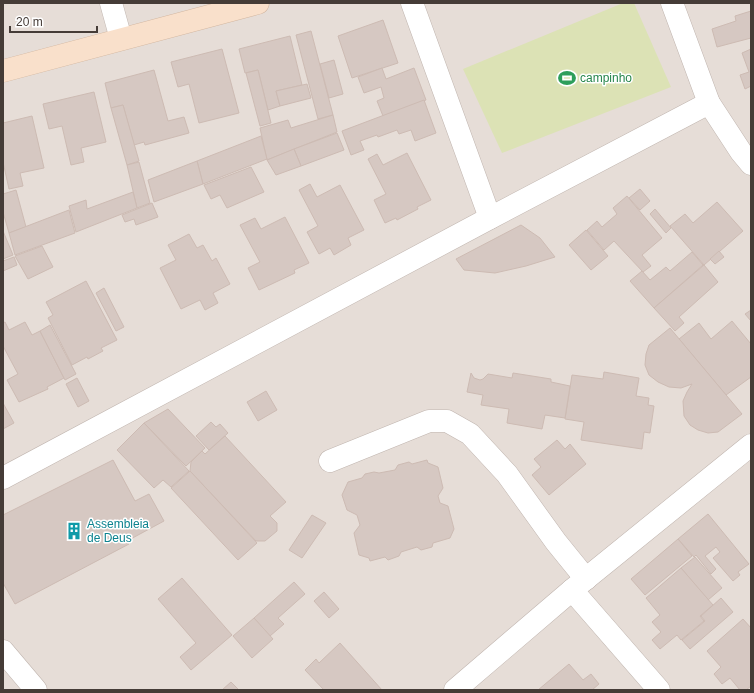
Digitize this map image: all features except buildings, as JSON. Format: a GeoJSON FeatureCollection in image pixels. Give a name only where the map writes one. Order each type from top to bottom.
{"type":"FeatureCollection","features":[{"type":"Feature","properties":{"kind":"street"},"geometry":{"type":"LineString","coordinates":[[111,3],[121,39]]}},
{"type":"Feature","properties":{"kind":"street"},"geometry":{"type":"LineString","coordinates":[[3,71],[121,39],[230,6],[258,3]]}},
{"type":"Feature","properties":{"kind":"street"},"geometry":{"type":"LineString","coordinates":[[412,3],[490,218]]}},
{"type":"Feature","properties":{"kind":"street"},"geometry":{"type":"LineString","coordinates":[[672,3],[709,103],[741,152],[751,164]]}},
{"type":"Feature","properties":{"kind":"street"},"geometry":{"type":"LineString","coordinates":[[3,478],[709,103]]}},
{"type":"Feature","properties":{"kind":"street"},"geometry":{"type":"LineString","coordinates":[[330,461],[429,421],[447,421],[470,434],[508,474],[556,542],[579,585],[659,690]]}},
{"type":"Feature","properties":{"kind":"street"},"geometry":{"type":"LineString","coordinates":[[455,690],[579,585],[751,445]]}},
{"type":"Feature","properties":{"kind":"street"},"geometry":{"type":"LineString","coordinates":[[3,651],[36,690]]}},
{"type":"Feature","properties":{"kind":"shaded area"},"geometry":{"type":"Polygon","coordinates":[[[3,3],[751,3],[751,690],[3,690],[3,3]]]}},
{"type":"Feature","properties":{"kind":"green space","name":"campinho"},"geometry":{"type":"Polygon","coordinates":[[[623,3],[634,3],[671,87],[502,153],[463,69],[623,3]]]}},
{"type":"Feature","properties":{"kind":"place","name":"campinho"},"geometry":{"type":"Point","coordinates":[567,78]}},
{"type":"Feature","properties":{"kind":"place","name":"Assembleia de Deus"},"geometry":{"type":"Point","coordinates":[74,531]}}]}
